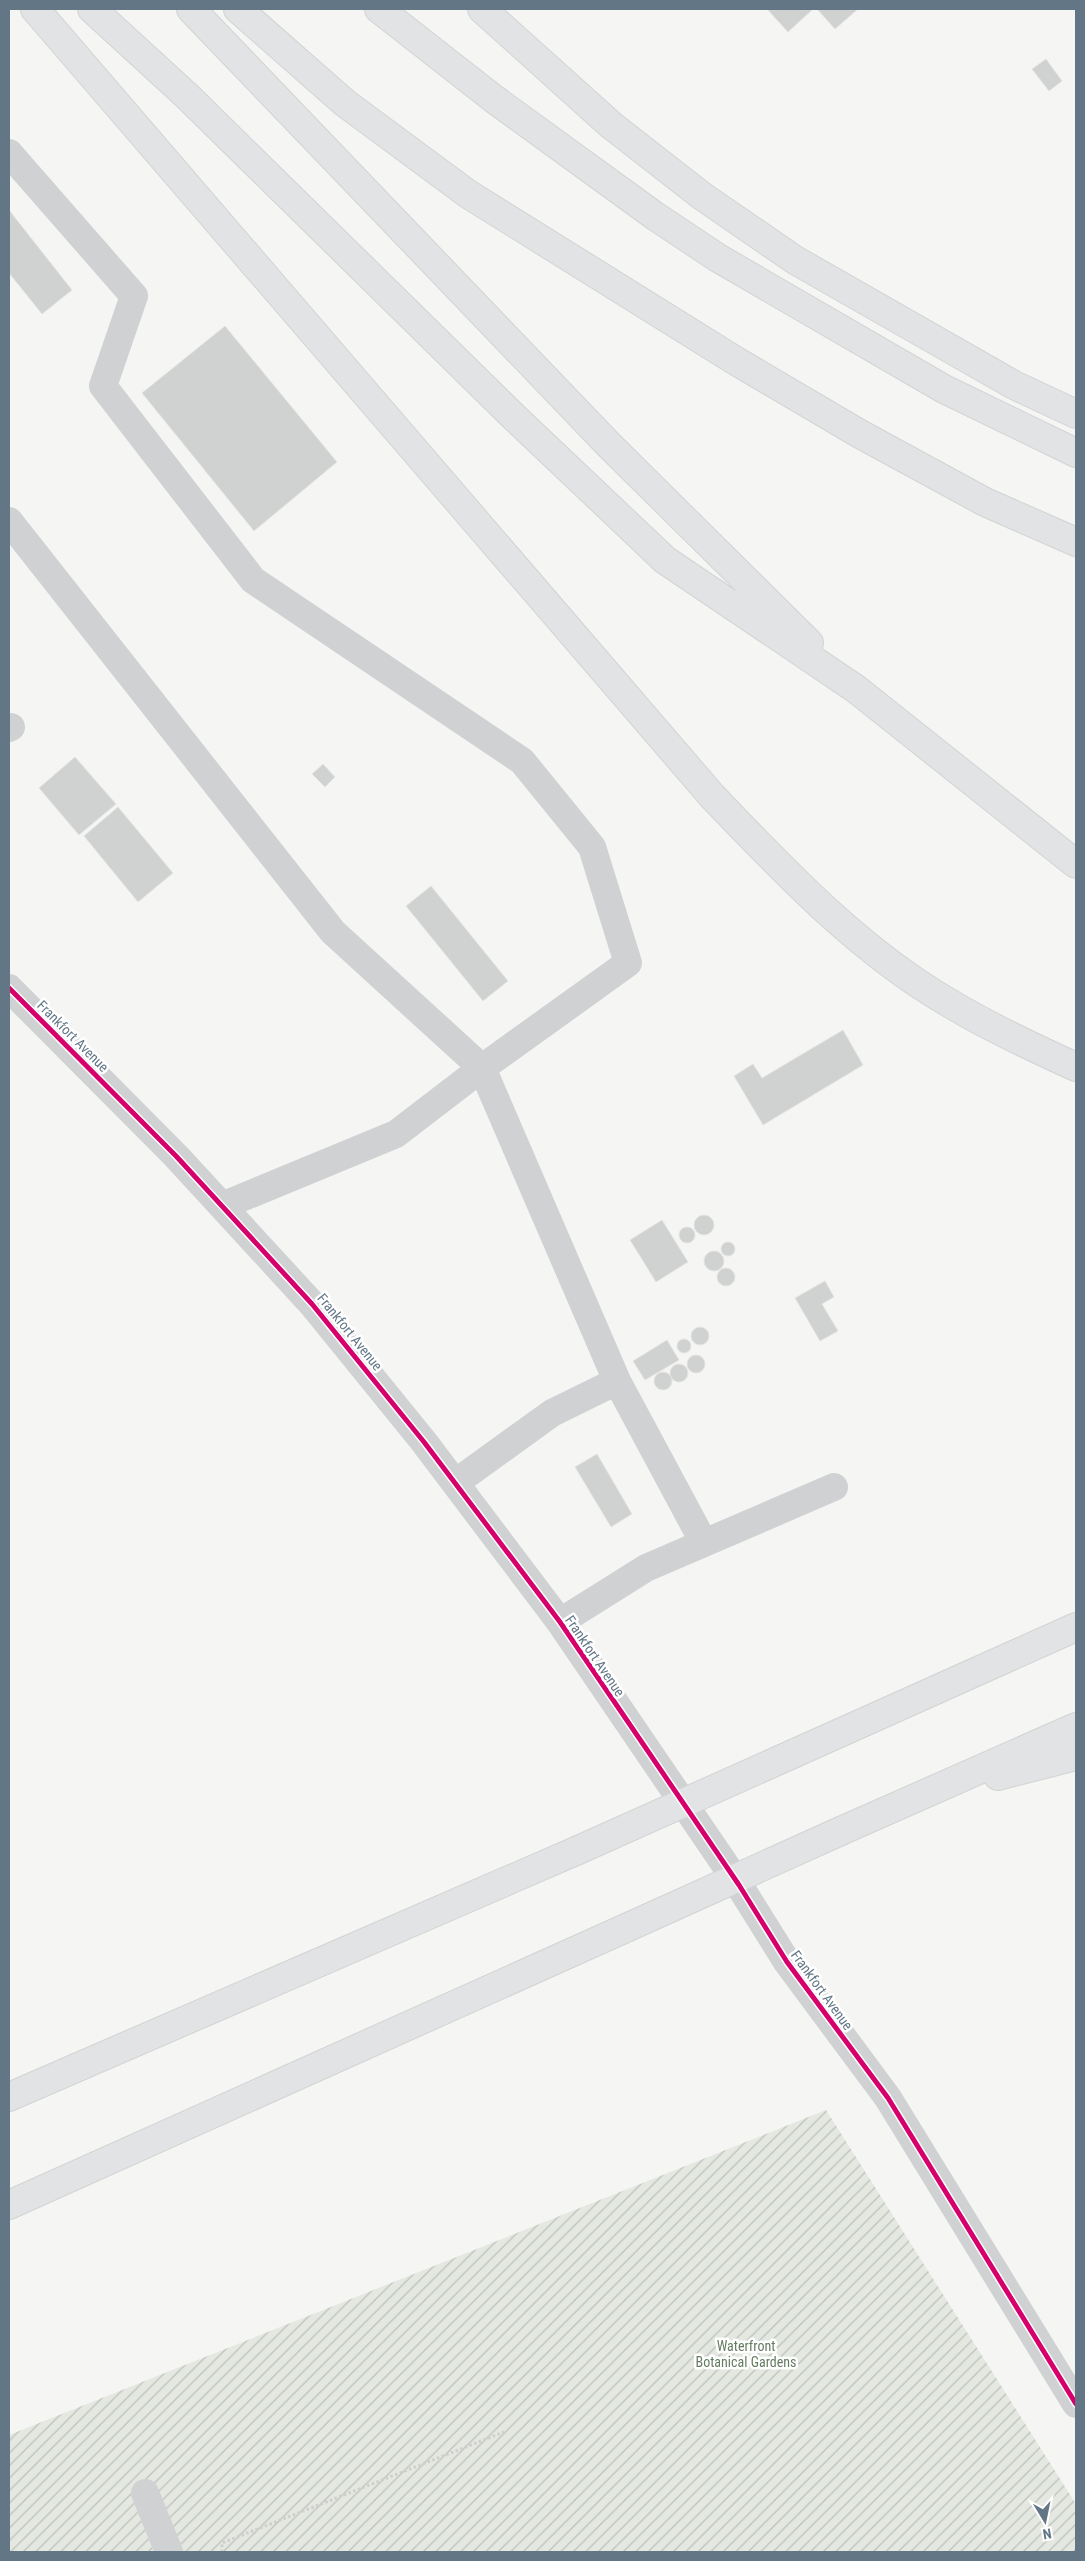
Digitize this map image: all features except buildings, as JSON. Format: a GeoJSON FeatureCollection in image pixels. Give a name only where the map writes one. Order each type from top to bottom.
{"type":"FeatureCollection","features":[{"type":"Feature","properties":{"kind":"highway"},"geometry":{"type":"LineString","coordinates":[[35,9],[389,418],[712,796],[781,869],[848,930],[892,964],[950,1004],[1020,1041],[1076,1067]]}},
{"type":"Feature","properties":{"kind":"highway"},"geometry":{"type":"LineString","coordinates":[[92,9],[186,95],[513,416],[665,560],[856,689],[1076,864]]}},
{"type":"Feature","properties":{"kind":"highway"},"geometry":{"type":"LineString","coordinates":[[191,9],[609,445],[856,689]]}},
{"type":"Feature","properties":{"kind":"highway"},"geometry":{"type":"LineString","coordinates":[[238,9],[345,103],[468,194],[727,356],[860,434],[985,502],[1076,542]]}},
{"type":"Feature","properties":{"kind":"highway"},"geometry":{"type":"LineString","coordinates":[[379,9],[494,99],[655,216],[718,258],[944,389],[1076,453]]}},
{"type":"Feature","properties":{"kind":"highway"},"geometry":{"type":"LineString","coordinates":[[482,9],[611,125],[702,196],[787,254],[1014,385],[1076,414]]}},
{"type":"Feature","properties":{"kind":"highway"},"geometry":{"type":"LineString","coordinates":[[9,2097],[576,1851],[1076,1627]]}},
{"type":"Feature","properties":{"kind":"highway"},"geometry":{"type":"LineString","coordinates":[[9,2205],[1076,1727]]}},
{"type":"Feature","properties":{"kind":"highway"},"geometry":{"type":"LineString","coordinates":[[926,1794],[1076,1756]]}},
{"type":"Feature","properties":{"kind":"street"},"geometry":{"type":"LineString","coordinates":[[9,153],[134,296],[103,386],[254,580],[522,762],[592,847],[628,963],[482,1068],[396,1134],[222,1206]]}},
{"type":"Feature","properties":{"kind":"street"},"geometry":{"type":"LineString","coordinates":[[9,521],[333,932],[482,1068],[617,1381],[704,1543]]}},
{"type":"Feature","properties":{"kind":"street","name":"Frankfort Avenue"},"geometry":{"type":"LineString","coordinates":[[9,988],[222,1206],[312,1304],[455,1483],[560,1622],[738,1885],[787,1962],[888,2098],[1076,2404]]}},
{"type":"Feature","properties":{"kind":"street"},"geometry":{"type":"LineString","coordinates":[[455,1483],[552,1413],[617,1381]]}},
{"type":"Feature","properties":{"kind":"street"},"geometry":{"type":"LineString","coordinates":[[560,1622],[646,1568],[834,1487]]}},
{"type":"Feature","properties":{"kind":"street"},"geometry":{"type":"LineString","coordinates":[[146,2493],[169,2552]]}},
{"type":"Feature","properties":{"kind":"path"},"geometry":{"type":"LineString","coordinates":[[222,2552],[222,2543],[504,2432]]}},
{"type":"Feature","properties":{"kind":"green space","name":"Waterfront Botanical Gardens"},"geometry":{"type":"Polygon","coordinates":[[[826,2110],[1076,2504],[1076,2552],[9,2552],[9,2435],[826,2110]]]}},
{"type":"Feature","properties":{"kind":"cycle path"},"geometry":{"type":"LineString","coordinates":[[9,988],[176,1156],[312,1304],[424,1442],[560,1622],[739,1885],[787,1962],[888,2098],[1076,2404]]}}]}
